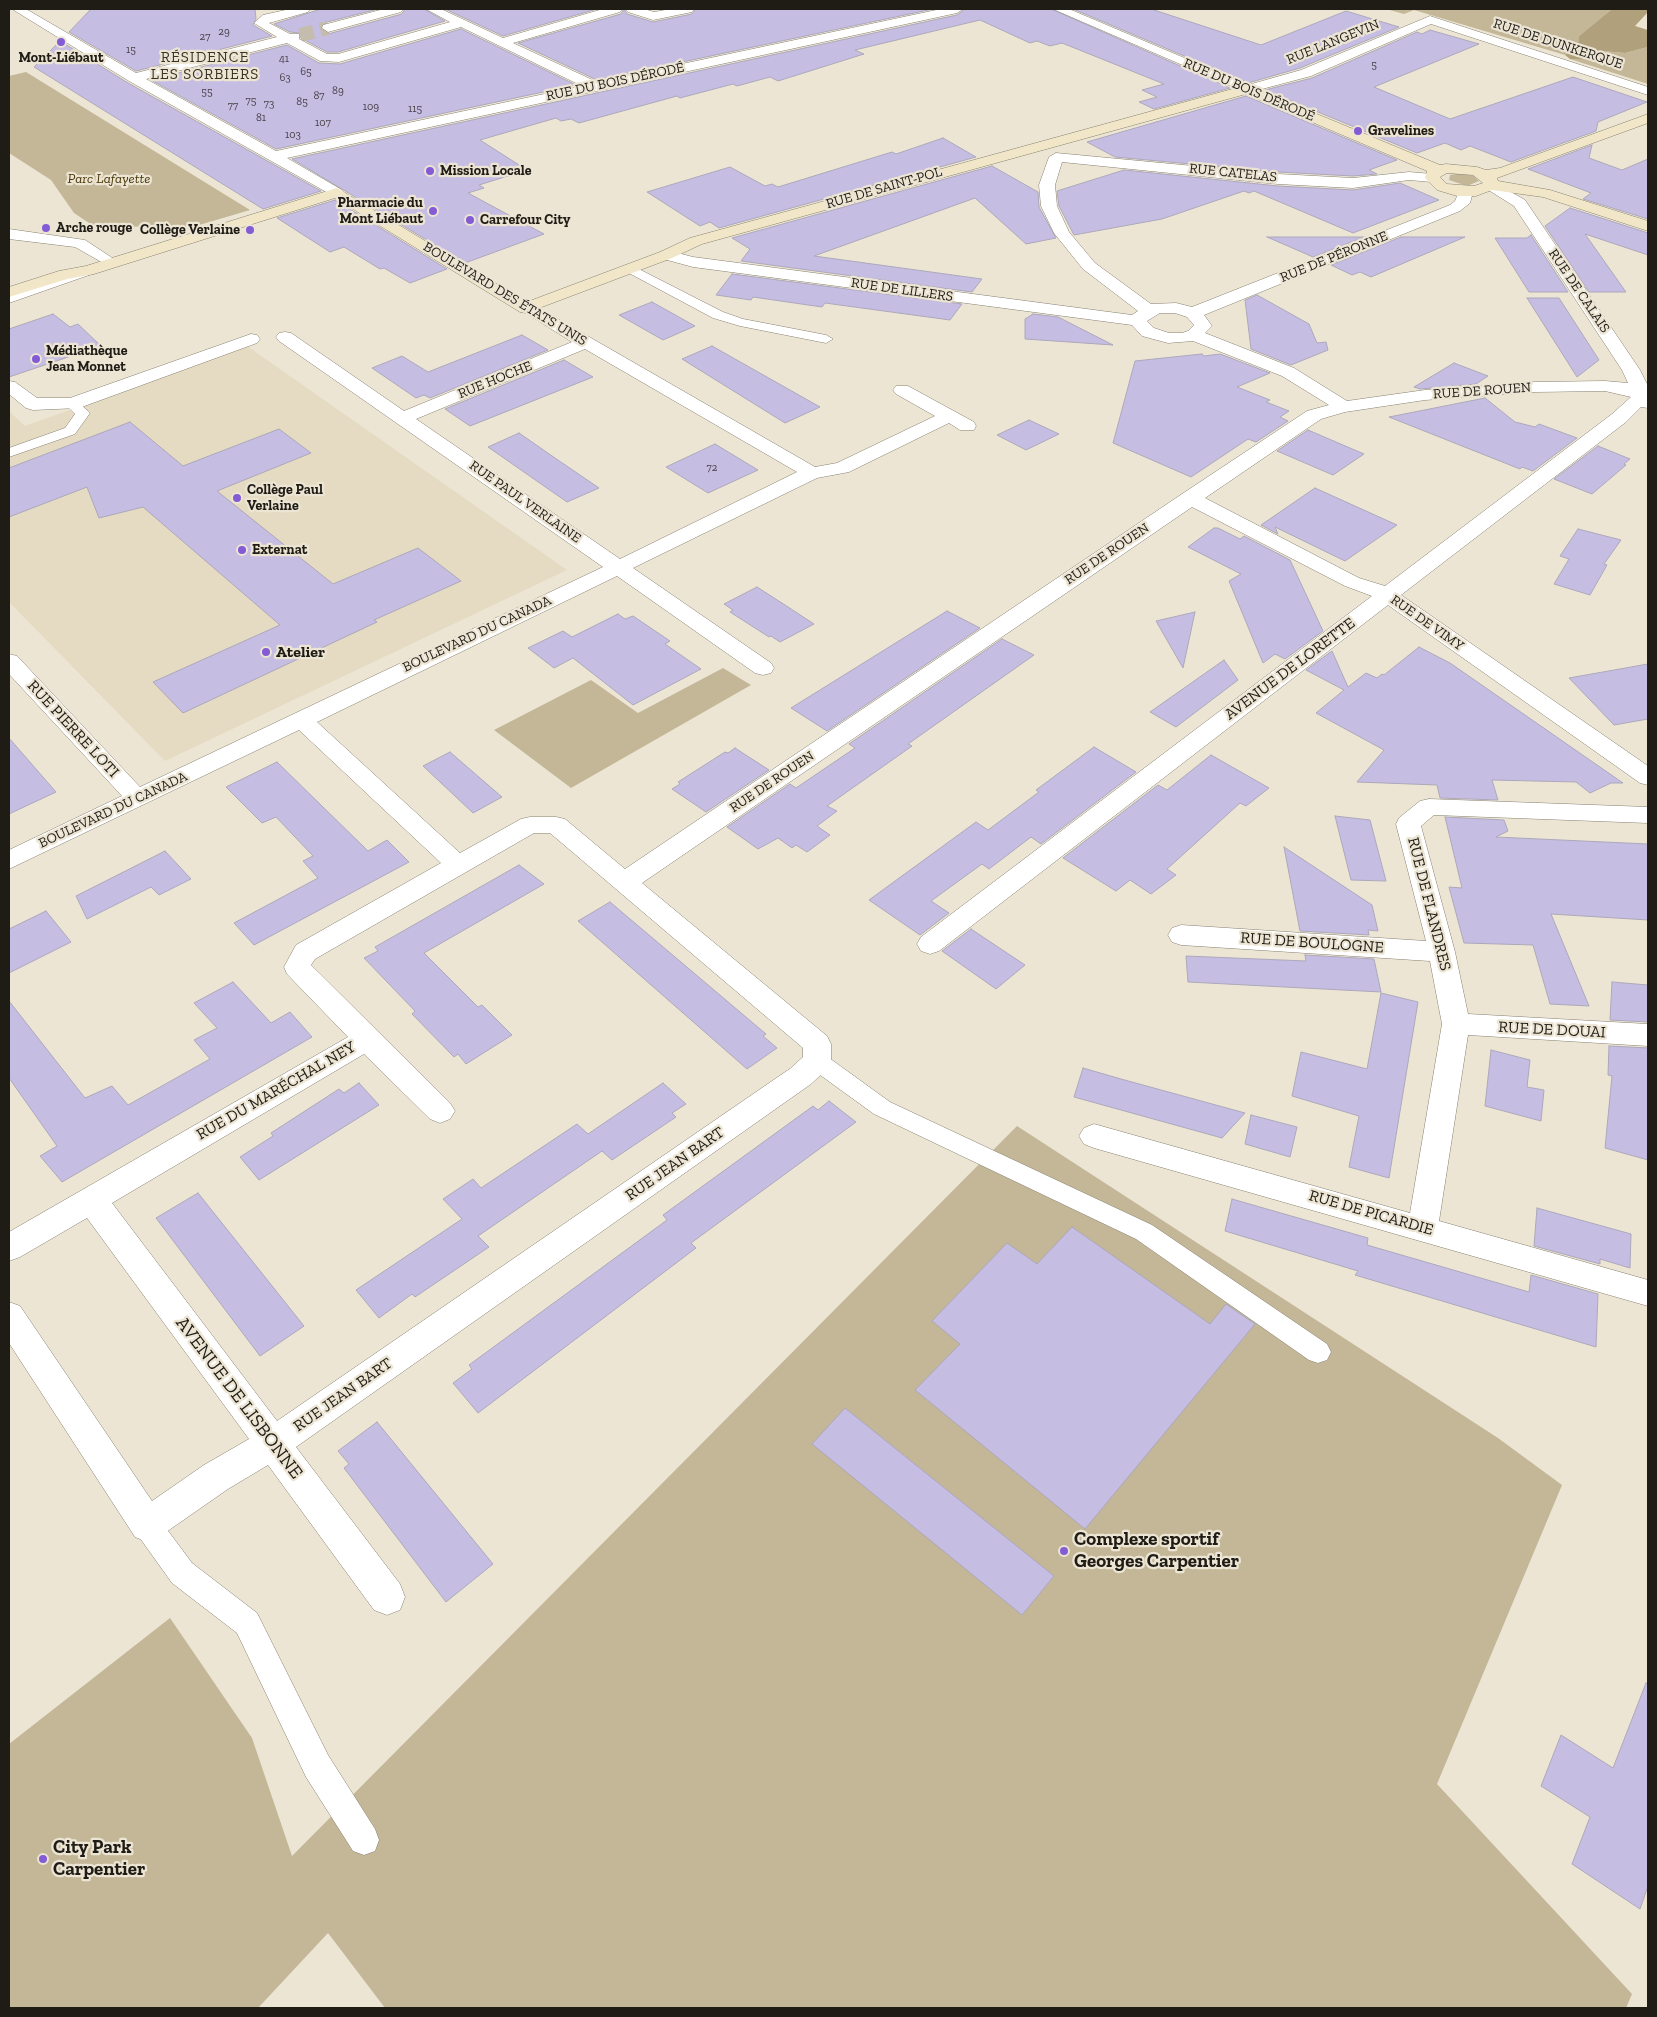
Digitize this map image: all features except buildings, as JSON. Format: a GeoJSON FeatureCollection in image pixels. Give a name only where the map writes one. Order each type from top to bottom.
{"type":"FeatureCollection","features":[{"type":"Feature","properties":{"kind":"street","name":"BOULEVARD DES ÉTATS UNIS"},"geometry":{"type":"LineString","coordinates":[[18,9],[134,78],[274,156],[526,308],[812,473]]}},
{"type":"Feature","properties":{"kind":"street"},"geometry":{"type":"LineString","coordinates":[[304,9],[261,21],[262,26],[294,37],[325,58],[339,58],[462,23]]}},
{"type":"Feature","properties":{"kind":"street"},"geometry":{"type":"LineString","coordinates":[[328,28],[397,9]]}},
{"type":"Feature","properties":{"kind":"street"},"geometry":{"type":"LineString","coordinates":[[432,9],[594,86]]}},
{"type":"Feature","properties":{"kind":"street"},"geometry":{"type":"LineString","coordinates":[[502,42],[616,9]]}},
{"type":"Feature","properties":{"kind":"street"},"geometry":{"type":"LineString","coordinates":[[632,9],[653,16],[688,9]]}},
{"type":"Feature","properties":{"kind":"street","name":"RUE DU BOIS DÉRODÉ"},"geometry":{"type":"LineString","coordinates":[[274,156],[957,9]]}},
{"type":"Feature","properties":{"kind":"street","name":"RUE DU BOIS DÉRODÉ"},"geometry":{"type":"LineString","coordinates":[[1059,9],[1248,89],[1435,174],[1442,187],[1465,192]]}},
{"type":"Feature","properties":{"kind":"street","name":"RUE LANGEVIN"},"geometry":{"type":"LineString","coordinates":[[1248,89],[1306,73],[1430,20]]}},
{"type":"Feature","properties":{"kind":"street","name":"RUE DE DUNKERQUE"},"geometry":{"type":"LineString","coordinates":[[1430,20],[1648,91]]}},
{"type":"Feature","properties":{"kind":"street"},"geometry":{"type":"LineString","coordinates":[[134,78],[294,37]]}},
{"type":"Feature","properties":{"kind":"street","name":"RUE DE SAINT-POL"},"geometry":{"type":"LineString","coordinates":[[526,308],[666,255],[696,240],[1248,89]]}},
{"type":"Feature","properties":{"kind":"street"},"geometry":{"type":"LineString","coordinates":[[1465,192],[1484,190],[1489,182],[1503,172],[1648,118]]}},
{"type":"Feature","properties":{"kind":"street"},"geometry":{"type":"LineString","coordinates":[[1602,151],[1648,132]]}},
{"type":"Feature","properties":{"kind":"street","name":"RUE CATELAS"},"geometry":{"type":"LineString","coordinates":[[1036,146],[1056,157],[1269,178],[1353,183],[1435,174]]}},
{"type":"Feature","properties":{"kind":"street"},"geometry":{"type":"LineString","coordinates":[[1056,157],[1047,184],[1048,206],[1062,233],[1089,266],[1143,316],[1141,328],[1157,336],[1182,338],[1194,335],[1203,326],[1202,322],[1193,313]]}},
{"type":"Feature","properties":{"kind":"street"},"geometry":{"type":"LineString","coordinates":[[1435,174],[1462,168],[1489,182],[1545,193],[1648,226]]}},
{"type":"Feature","properties":{"kind":"street"},"geometry":{"type":"LineString","coordinates":[[1489,182],[1514,183],[1537,177]]}},
{"type":"Feature","properties":{"kind":"street","name":"RUE DE CALAIS"},"geometry":{"type":"LineString","coordinates":[[1489,182],[1520,203],[1631,370],[1647,399]]}},
{"type":"Feature","properties":{"kind":"street","name":"RUE DE PÉRONNE"},"geometry":{"type":"LineString","coordinates":[[1193,313],[1455,208],[1462,203],[1465,192]]}},
{"type":"Feature","properties":{"kind":"street"},"geometry":{"type":"LineString","coordinates":[[9,292],[65,274],[88,271],[336,193]]}},
{"type":"Feature","properties":{"kind":"street"},"geometry":{"type":"LineString","coordinates":[[9,234],[79,243],[112,263]]}},
{"type":"Feature","properties":{"kind":"street","name":"RUE DE LILLERS"},"geometry":{"type":"LineString","coordinates":[[666,255],[693,262],[1143,316],[1166,308],[1193,313]]}},
{"type":"Feature","properties":{"kind":"street"},"geometry":{"type":"LineString","coordinates":[[9,304],[80,280],[88,271]]}},
{"type":"Feature","properties":{"kind":"street"},"geometry":{"type":"LineString","coordinates":[[1194,335],[1288,372],[1344,407]]}},
{"type":"Feature","properties":{"kind":"street","name":"RUE PAUL VERLAINE"},"geometry":{"type":"LineString","coordinates":[[285,338],[763,668]]}},
{"type":"Feature","properties":{"kind":"street"},"geometry":{"type":"LineString","coordinates":[[9,386],[33,404],[72,404],[251,339]]}},
{"type":"Feature","properties":{"kind":"street","name":"RUE HOCHE"},"geometry":{"type":"LineString","coordinates":[[403,418],[586,342]]}},
{"type":"Feature","properties":{"kind":"street","name":"RUE DE ROUEN"},"geometry":{"type":"LineString","coordinates":[[625,882],[1314,415],[1344,407],[1425,395],[1535,387],[1605,386],[1629,389],[1647,399]]}},
{"type":"Feature","properties":{"kind":"street"},"geometry":{"type":"LineString","coordinates":[[902,390],[967,426]]}},
{"type":"Feature","properties":{"kind":"street","name":"AVENUE DE LORETTE"},"geometry":{"type":"LineString","coordinates":[[930,944],[1386,594],[1619,418],[1647,399]]}},
{"type":"Feature","properties":{"kind":"street","name":"BOULEVARD DU CANADA"},"geometry":{"type":"LineString","coordinates":[[9,860],[812,473],[842,468],[949,416]]}},
{"type":"Feature","properties":{"kind":"street","name":"RUE DE VIMY"},"geometry":{"type":"LineString","coordinates":[[1190,498],[1352,582],[1386,594],[1648,776]]}},
{"type":"Feature","properties":{"kind":"street","name":"RUE PIERRE LOTI"},"geometry":{"type":"LineString","coordinates":[[9,661],[127,786],[136,798]]}},
{"type":"Feature","properties":{"kind":"street"},"geometry":{"type":"LineString","coordinates":[[302,720],[458,865],[530,825],[556,825],[817,1044],[818,1061]]}},
{"type":"Feature","properties":{"kind":"street","name":"RUE DE FLANDRES"},"geometry":{"type":"LineString","coordinates":[[1423,1228],[1456,1024],[1442,952],[1408,824],[1429,807],[1648,815]]}},
{"type":"Feature","properties":{"kind":"street","name":"RUE DU MARÉCHAL NEY"},"geometry":{"type":"LineString","coordinates":[[9,1248],[366,1038],[297,967],[305,952],[458,865]]}},
{"type":"Feature","properties":{"kind":"street","name":"RUE DE BOULOGNE"},"geometry":{"type":"LineString","coordinates":[[1181,935],[1442,952]]}},
{"type":"Feature","properties":{"kind":"street","name":"RUE DE DOUAI"},"geometry":{"type":"LineString","coordinates":[[1456,1024],[1648,1035]]}},
{"type":"Feature","properties":{"kind":"street"},"geometry":{"type":"LineString","coordinates":[[366,1038],[440,1110]]}},
{"type":"Feature","properties":{"kind":"street","name":"RUE JEAN BART"},"geometry":{"type":"LineString","coordinates":[[147,1525],[216,1477],[272,1444],[802,1076],[818,1061]]}},
{"type":"Feature","properties":{"kind":"street","name":"RUE DE PICARDIE"},"geometry":{"type":"LineString","coordinates":[[1094,1136],[1647,1293]]}},
{"type":"Feature","properties":{"kind":"street","name":"AVENUE DE LISBONNE"},"geometry":{"type":"LineString","coordinates":[[91,1199],[387,1596]]}},
{"type":"Feature","properties":{"kind":"street"},"geometry":{"type":"LineString","coordinates":[[9,1316],[147,1525]]}},
{"type":"Feature","properties":{"kind":"lane"},"geometry":{"type":"LineString","coordinates":[[631,269],[718,314],[740,322],[826,338]]}},
{"type":"Feature","properties":{"kind":"lane"},"geometry":{"type":"LineString","coordinates":[[9,299],[88,271]]}},
{"type":"Feature","properties":{"kind":"lane"},"geometry":{"type":"LineString","coordinates":[[9,453],[70,431],[83,413],[72,404]]}},
{"type":"Feature","properties":{"kind":"lane"},"geometry":{"type":"LineString","coordinates":[[818,1061],[882,1108],[1144,1232],[1318,1352]]}},
{"type":"Feature","properties":{"kind":"lane"},"geometry":{"type":"LineString","coordinates":[[147,1525],[182,1573],[246,1623],[316,1766],[364,1840]]}},
{"type":"Feature","properties":{"kind":"shaded area"},"geometry":{"type":"Polygon","coordinates":[[[1612,9],[1648,9],[1648,12],[1635,26],[1648,30],[1648,47],[1625,53],[1603,51],[1589,60],[1570,59],[1565,55],[1579,41],[1579,36],[1612,9]]]}},
{"type":"Feature","properties":{"kind":"shaded area","name":"Collège Paul Verlaine"},"geometry":{"type":"Polygon","coordinates":[[[247,346],[567,570],[165,761],[9,602],[9,411],[25,426],[247,346]]]}},
{"type":"Feature","properties":{"kind":"green space"},"geometry":{"type":"Polygon","coordinates":[[[1386,9],[1612,9],[1579,36],[1579,41],[1565,55],[1414,10],[1404,14],[1386,9]]]}},
{"type":"Feature","properties":{"kind":"green space"},"geometry":{"type":"Polygon","coordinates":[[[1648,47],[1648,84],[1570,59],[1589,60],[1603,51],[1625,53],[1648,47]]]}},
{"type":"Feature","properties":{"kind":"green space","name":"Parc Lafayette"},"geometry":{"type":"Polygon","coordinates":[[[26,72],[250,210],[196,226],[95,227],[74,213],[51,180],[9,153],[9,76],[26,72]]]}},
{"type":"Feature","properties":{"kind":"green space"},"geometry":{"type":"Polygon","coordinates":[[[1461,173],[1474,176],[1479,181],[1467,186],[1449,180],[1450,175],[1461,173]]]}},
{"type":"Feature","properties":{"kind":"green space"},"geometry":{"type":"Polygon","coordinates":[[[723,668],[751,685],[571,788],[494,730],[591,680],[638,713],[723,668]]]}},
{"type":"Feature","properties":{"kind":"green space","name":"Complexe sportif Georges Carpentier"},"geometry":{"type":"Polygon","coordinates":[[[1017,1126],[1498,1438],[1562,1485],[1437,1784],[1632,1994],[1626,2008],[385,2008],[328,1933],[258,2008],[9,2008],[9,1744],[170,1618],[252,1738],[292,1856],[1017,1126]]]}},
{"type":"Feature","properties":{"kind":"tunnel"},"geometry":{"type":"LineString","coordinates":[[300,35],[328,28]]}},
{"type":"Feature","properties":{"kind":"place","name":"Mont-Liébaut"},"geometry":{"type":"Point","coordinates":[61,42]}},
{"type":"Feature","properties":{"kind":"place","name":"Gravelines"},"geometry":{"type":"Point","coordinates":[1358,131]}},
{"type":"Feature","properties":{"kind":"place","name":"Mission Locale"},"geometry":{"type":"Point","coordinates":[430,171]}},
{"type":"Feature","properties":{"kind":"place","name":"Pharmacie du Mont Liébaut"},"geometry":{"type":"Point","coordinates":[433,211]}},
{"type":"Feature","properties":{"kind":"place","name":"Carrefour City"},"geometry":{"type":"Point","coordinates":[470,220]}},
{"type":"Feature","properties":{"kind":"place","name":"Arche rouge"},"geometry":{"type":"Point","coordinates":[46,228]}},
{"type":"Feature","properties":{"kind":"place","name":"Collège Verlaine"},"geometry":{"type":"Point","coordinates":[250,230]}},
{"type":"Feature","properties":{"kind":"place","name":"Médiathèque Jean Monnet"},"geometry":{"type":"Point","coordinates":[36,359]}},
{"type":"Feature","properties":{"kind":"place","name":"Collège Paul Verlaine"},"geometry":{"type":"Point","coordinates":[237,498]}},
{"type":"Feature","properties":{"kind":"place","name":"Externat"},"geometry":{"type":"Point","coordinates":[242,550]}},
{"type":"Feature","properties":{"kind":"place","name":"Atelier"},"geometry":{"type":"Point","coordinates":[266,652]}},
{"type":"Feature","properties":{"kind":"place","name":"Complexe sportif Georges Carpentier"},"geometry":{"type":"Point","coordinates":[1064,1551]}},
{"type":"Feature","properties":{"kind":"place","name":"City Park Carpentier"},"geometry":{"type":"Point","coordinates":[43,1859]}},
{"type":"Feature","properties":{"kind":"district","name":"RÉSIDENCE LES SORBIERS"},"geometry":{"type":"Point","coordinates":[205,66]}}]}
